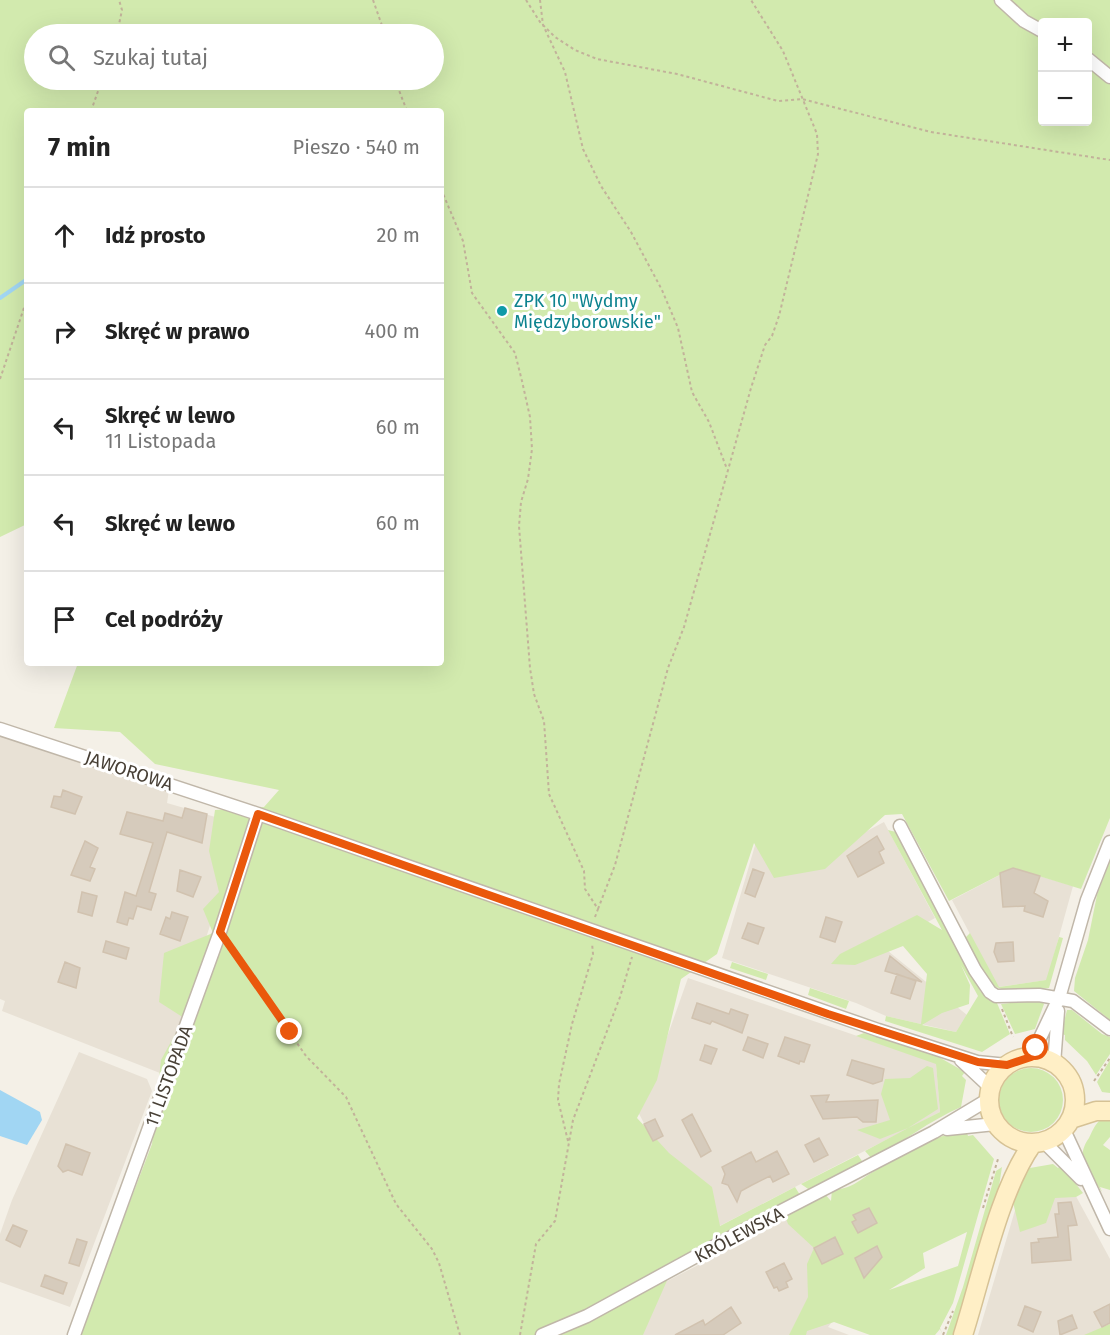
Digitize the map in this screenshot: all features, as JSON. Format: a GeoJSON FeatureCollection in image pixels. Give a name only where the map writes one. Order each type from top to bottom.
{"type":"FeatureCollection","features":[{"type":"Feature","properties":{"kind":"street"},"geometry":{"type":"LineString","coordinates":[[1001,0],[1024,21],[1038,29]]}},
{"type":"Feature","properties":{"kind":"street"},"geometry":{"type":"LineString","coordinates":[[1092,62],[1110,77]]}},
{"type":"Feature","properties":{"kind":"street","name":"JAWOROWA"},"geometry":{"type":"LineString","coordinates":[[0,729],[258,814],[838,1017],[978,1062],[1007,1065]]}},
{"type":"Feature","properties":{"kind":"street","name":"11 LISTOPADA"},"geometry":{"type":"LineString","coordinates":[[74,1335],[220,932],[258,814]]}},
{"type":"Feature","properties":{"kind":"street"},"geometry":{"type":"LineString","coordinates":[[900,826],[975,970],[990,992],[996,996],[1059,998],[1073,1001],[1110,1029]]}},
{"type":"Feature","properties":{"kind":"street"},"geometry":{"type":"LineString","coordinates":[[1031,1057],[1059,998],[1087,900],[1110,842]]}},
{"type":"Feature","properties":{"kind":"street"},"geometry":{"type":"LineString","coordinates":[[1054,1064],[1059,998]]}},
{"type":"Feature","properties":{"kind":"street"},"geometry":{"type":"LineString","coordinates":[[950,1053],[973,1069],[990,1094],[1001,1130],[1010,1149],[1005,1200]]}},
{"type":"Feature","properties":{"kind":"street"},"geometry":{"type":"LineString","coordinates":[[990,1094],[1007,1065],[1031,1057],[1054,1064],[1068,1076],[1073,1088],[1075,1104],[1067,1124],[1089,1189],[1110,1229]]}},
{"type":"Feature","properties":{"kind":"street"},"geometry":{"type":"LineString","coordinates":[[1073,1088],[1110,1104]]}},
{"type":"Feature","properties":{"kind":"street","name":"KRÓLEWSKA"},"geometry":{"type":"LineString","coordinates":[[542,1335],[587,1316],[735,1235],[934,1132],[990,1094]]}},
{"type":"Feature","properties":{"kind":"street"},"geometry":{"type":"LineString","coordinates":[[963,1335],[1005,1200],[1020,1165],[1038,1143],[1067,1124],[1096,1111],[1110,1111]]}},
{"type":"Feature","properties":{"kind":"street","name":"KRÓLEWSKA"},"geometry":{"type":"LineString","coordinates":[[934,1132],[971,1125],[1001,1130]]}},
{"type":"Feature","properties":{"kind":"street"},"geometry":{"type":"LineString","coordinates":[[1001,1130],[1038,1143],[1089,1189]]}},
{"type":"Feature","properties":{"kind":"path"},"geometry":{"type":"LineString","coordinates":[[119,24],[122,10],[120,0]]}},
{"type":"Feature","properties":{"kind":"path"},"geometry":{"type":"LineString","coordinates":[[372,0],[381,24]]}},
{"type":"Feature","properties":{"kind":"path"},"geometry":{"type":"LineString","coordinates":[[526,0],[543,25],[565,72],[583,149],[601,186],[631,232],[662,290],[678,328],[692,392],[709,422],[727,469]]}},
{"type":"Feature","properties":{"kind":"path"},"geometry":{"type":"LineString","coordinates":[[540,0],[543,25],[575,50],[597,59],[677,74],[778,101],[802,99],[931,132],[1110,160]]}},
{"type":"Feature","properties":{"kind":"path"},"geometry":{"type":"LineString","coordinates":[[568,1141],[558,1100],[559,1084],[572,1024],[593,954],[590,931],[615,865],[668,668],[684,627],[727,469],[765,345],[772,336],[779,316],[818,154],[817,134],[783,51],[751,0]]}},
{"type":"Feature","properties":{"kind":"path"},"geometry":{"type":"LineString","coordinates":[[92,108],[98,90]]}},
{"type":"Feature","properties":{"kind":"path"},"geometry":{"type":"LineString","coordinates":[[399,90],[405,108]]}},
{"type":"Feature","properties":{"kind":"path"},"geometry":{"type":"LineString","coordinates":[[444,196],[463,241],[472,293],[515,353],[530,417],[532,449],[528,479],[520,502],[519,526],[530,668],[534,694],[544,721],[549,794],[584,871],[585,889],[598,909]]}},
{"type":"Feature","properties":{"kind":"path"},"geometry":{"type":"LineString","coordinates":[[0,379],[24,308]]}},
{"type":"Feature","properties":{"kind":"path"},"geometry":{"type":"LineString","coordinates":[[220,932],[306,1056],[346,1097],[396,1204],[432,1249],[439,1263],[460,1335]]}},
{"type":"Feature","properties":{"kind":"path"},"geometry":{"type":"LineString","coordinates":[[520,1335],[527,1306],[536,1244],[555,1221],[573,1120],[620,998],[635,946]]}},
{"type":"Feature","properties":{"kind":"path"},"geometry":{"type":"LineString","coordinates":[[996,996],[1013,1037]]}},
{"type":"Feature","properties":{"kind":"path"},"geometry":{"type":"LineString","coordinates":[[1094,1081],[1110,1058]]}},
{"type":"Feature","properties":{"kind":"path"},"geometry":{"type":"LineString","coordinates":[[943,1335],[954,1307]]}},
{"type":"Feature","properties":{"kind":"shaded area"},"geometry":{"type":"Polygon","coordinates":[[[0,736],[169,790],[167,803],[243,825],[201,953],[181,1028],[165,1075],[2,1011],[5,1001],[0,999],[0,736]]]}},
{"type":"Feature","properties":{"kind":"shaded area"},"geometry":{"type":"Polygon","coordinates":[[[884,822],[935,918],[883,947],[967,1015],[956,1032],[886,1016],[856,1003],[722,958],[756,842],[795,869],[884,822]]]}},
{"type":"Feature","properties":{"kind":"shaded area"},"geometry":{"type":"Polygon","coordinates":[[[1013,868],[1073,886],[1047,980],[998,987],[952,900],[1013,868]]]}},
{"type":"Feature","properties":{"kind":"shaded area"},"geometry":{"type":"Polygon","coordinates":[[[688,978],[936,1063],[940,1112],[702,1235],[635,1106],[643,1105],[688,978]]]}},
{"type":"Feature","properties":{"kind":"shaded area"},"geometry":{"type":"Polygon","coordinates":[[[79,1052],[147,1079],[152,1091],[70,1307],[0,1282],[0,1234],[12,1200],[79,1052]]]}},
{"type":"Feature","properties":{"kind":"shaded area"},"geometry":{"type":"Polygon","coordinates":[[[1065,1176],[1110,1259],[1110,1329],[1098,1335],[978,1335],[1024,1180],[1065,1176]]]}},
{"type":"Feature","properties":{"kind":"shaded area"},"geometry":{"type":"Polygon","coordinates":[[[826,1199],[896,1241],[828,1327],[849,1335],[593,1335],[588,1322],[826,1199]]]}},
{"type":"Feature","properties":{"kind":"green space"},"geometry":{"type":"Polygon","coordinates":[[[0,0],[1110,0],[1110,818],[1081,889],[1013,868],[949,901],[902,814],[885,815],[825,869],[774,878],[754,843],[717,954],[681,979],[657,1080],[637,1118],[669,1153],[712,1187],[720,1226],[795,1187],[800,1195],[683,1259],[677,1258],[643,1335],[79,1335],[152,1144],[161,1060],[184,1018],[159,1002],[164,953],[213,933],[203,909],[219,892],[209,851],[215,810],[264,807],[279,790],[155,764],[120,732],[54,728],[77,666],[444,666],[444,108],[24,108],[24,525],[0,537],[0,0]]]}},
{"type":"Feature","properties":{"kind":"green space"},"geometry":{"type":"Polygon","coordinates":[[[888,830],[896,832],[981,992],[997,1003],[1010,1034],[982,1052],[885,1021],[886,1016],[921,1024],[927,974],[903,946],[855,965],[831,964],[840,954],[917,915],[942,930],[888,830]],[[961,965],[970,985],[969,1004],[942,1013],[922,1025],[956,1032],[978,996],[961,965]]]}},
{"type":"Feature","properties":{"kind":"green space"},"geometry":{"type":"Polygon","coordinates":[[[1110,861],[1110,1020],[1074,991],[1075,978],[1088,940],[1097,895],[1110,861]]]}},
{"type":"Feature","properties":{"kind":"green space"},"geometry":{"type":"Polygon","coordinates":[[[970,933],[999,987],[1046,980],[1059,937],[1063,938],[1049,988],[1012,992],[992,986],[965,938],[970,933]]]}},
{"type":"Feature","properties":{"kind":"green space"},"geometry":{"type":"Polygon","coordinates":[[[732,962],[768,974],[766,980],[730,968],[732,962]]]}},
{"type":"Feature","properties":{"kind":"green space"},"geometry":{"type":"Polygon","coordinates":[[[810,988],[849,1001],[846,1009],[808,995],[810,988]]]}},
{"type":"Feature","properties":{"kind":"green space"},"geometry":{"type":"Polygon","coordinates":[[[1041,1000],[1044,1004],[1035,1029],[1015,1034],[1001,1004],[1041,1000]]]}},
{"type":"Feature","properties":{"kind":"green space"},"geometry":{"type":"Polygon","coordinates":[[[1067,1010],[1072,1010],[1102,1034],[1110,1037],[1110,1054],[1096,1075],[1087,1061],[1065,1040],[1065,1035],[1061,1034],[1067,1010]]]}},
{"type":"Feature","properties":{"kind":"green space"},"geometry":{"type":"Polygon","coordinates":[[[864,1033],[937,1056],[965,1072],[962,1076],[966,1080],[961,1107],[872,1159],[865,1151],[940,1112],[936,1064],[856,1036],[864,1033]]]}},
{"type":"Feature","properties":{"kind":"green space"},"geometry":{"type":"Polygon","coordinates":[[[1110,1060],[1110,1093],[1102,1092],[1097,1082],[1110,1060]]]}},
{"type":"Feature","properties":{"kind":"green space"},"geometry":{"type":"Polygon","coordinates":[[[927,1066],[933,1068],[938,1109],[908,1128],[880,1139],[857,1130],[890,1120],[881,1094],[885,1079],[910,1078],[927,1066]]]}},
{"type":"Feature","properties":{"kind":"green space"},"geometry":{"type":"Polygon","coordinates":[[[1031,1068],[1054,1077],[1063,1100],[1054,1123],[1031,1132],[1008,1123],[999,1100],[1008,1077],[1031,1068]]]}},
{"type":"Feature","properties":{"kind":"green space"},"geometry":{"type":"Polygon","coordinates":[[[1099,1121],[1110,1121],[1110,1137],[1103,1145],[1110,1150],[1110,1190],[1100,1187],[1102,1192],[1083,1160],[1085,1146],[1099,1121]]]}},
{"type":"Feature","properties":{"kind":"green space"},"geometry":{"type":"Polygon","coordinates":[[[966,1130],[968,1136],[973,1135],[994,1159],[953,1303],[940,1328],[943,1335],[940,1329],[935,1335],[870,1335],[834,1322],[807,1331],[806,1335],[789,1335],[808,1297],[807,1264],[814,1248],[788,1224],[784,1213],[824,1193],[831,1201],[832,1190],[850,1186],[906,1152],[966,1130]],[[967,1232],[923,1253],[925,1268],[889,1290],[958,1266],[967,1232]]]}},
{"type":"Feature","properties":{"kind":"green space"},"geometry":{"type":"Polygon","coordinates":[[[858,1155],[864,1164],[811,1191],[801,1184],[858,1155]]]}},
{"type":"Feature","properties":{"kind":"green space"},"geometry":{"type":"Polygon","coordinates":[[[1053,1164],[1058,1168],[1061,1165],[1083,1193],[1076,1197],[1055,1198],[1046,1223],[1020,1232],[1013,1202],[1027,1171],[1030,1168],[1053,1164]]]}},
{"type":"Feature","properties":{"kind":"green space"},"geometry":{"type":"Polygon","coordinates":[[[1002,1167],[998,1193],[956,1335],[946,1335],[963,1287],[996,1171],[1002,1167]]]}},
{"type":"Feature","properties":{"kind":"green space"},"geometry":{"type":"Polygon","coordinates":[[[1110,1324],[1110,1335],[1084,1335],[1110,1324]]]}},
{"type":"Feature","properties":{"kind":"water"},"geometry":{"type":"Polygon","coordinates":[[[0,1090],[40,1112],[42,1120],[27,1145],[0,1136],[0,1090]]]}},
{"type":"Feature","properties":{"kind":"building"},"geometry":{"type":"Polygon","coordinates":[[[63,790],[82,797],[75,814],[51,807],[54,796],[61,797],[63,790]]]}},
{"type":"Feature","properties":{"kind":"building"},"geometry":{"type":"Polygon","coordinates":[[[185,808],[207,814],[202,843],[167,832],[149,892],[156,894],[151,910],[137,906],[133,919],[129,918],[127,925],[117,922],[125,892],[136,896],[153,843],[120,834],[127,812],[163,821],[165,813],[182,818],[185,808]]]}},
{"type":"Feature","properties":{"kind":"building"},"geometry":{"type":"Polygon","coordinates":[[[877,836],[884,849],[879,852],[884,863],[858,877],[847,856],[877,836]]]}},
{"type":"Feature","properties":{"kind":"building"},"geometry":{"type":"Polygon","coordinates":[[[85,841],[98,848],[90,867],[95,869],[90,881],[71,875],[85,841]]]}},
{"type":"Feature","properties":{"kind":"building"},"geometry":{"type":"Polygon","coordinates":[[[1013,868],[1040,876],[1034,893],[1048,901],[1043,917],[1024,911],[1025,906],[1003,907],[1000,873],[1013,868]]]}},
{"type":"Feature","properties":{"kind":"building"},"geometry":{"type":"Polygon","coordinates":[[[753,869],[764,873],[755,897],[745,893],[753,869]]]}},
{"type":"Feature","properties":{"kind":"building"},"geometry":{"type":"Polygon","coordinates":[[[180,870],[201,877],[193,897],[177,891],[180,870]]]}},
{"type":"Feature","properties":{"kind":"building"},"geometry":{"type":"Polygon","coordinates":[[[82,892],[97,896],[92,916],[78,912],[82,892]]]}},
{"type":"Feature","properties":{"kind":"building"},"geometry":{"type":"Polygon","coordinates":[[[172,912],[188,917],[180,941],[160,934],[166,917],[170,919],[172,912]]]}},
{"type":"Feature","properties":{"kind":"building"},"geometry":{"type":"Polygon","coordinates":[[[826,917],[842,922],[835,942],[820,937],[826,917]]]}},
{"type":"Feature","properties":{"kind":"building"},"geometry":{"type":"Polygon","coordinates":[[[748,923],[764,928],[758,944],[742,938],[748,923]]]}},
{"type":"Feature","properties":{"kind":"building"},"geometry":{"type":"Polygon","coordinates":[[[106,941],[129,948],[126,959],[103,952],[106,941]]]}},
{"type":"Feature","properties":{"kind":"building"},"geometry":{"type":"Polygon","coordinates":[[[1013,942],[1014,961],[998,962],[994,952],[996,943],[1013,942]]]}},
{"type":"Feature","properties":{"kind":"building"},"geometry":{"type":"Polygon","coordinates":[[[890,956],[922,982],[885,971],[890,956]]]}},
{"type":"Feature","properties":{"kind":"building"},"geometry":{"type":"Polygon","coordinates":[[[65,962],[80,968],[76,988],[58,982],[65,962]]]}},
{"type":"Feature","properties":{"kind":"building"},"geometry":{"type":"Polygon","coordinates":[[[897,974],[916,981],[910,999],[891,993],[897,974]]]}},
{"type":"Feature","properties":{"kind":"building"},"geometry":{"type":"Polygon","coordinates":[[[697,1003],[729,1014],[731,1009],[748,1015],[742,1033],[712,1021],[710,1024],[692,1018],[697,1003]]]}},
{"type":"Feature","properties":{"kind":"building"},"geometry":{"type":"Polygon","coordinates":[[[748,1037],[768,1044],[763,1058],[743,1050],[748,1037]]]}},
{"type":"Feature","properties":{"kind":"building"},"geometry":{"type":"Polygon","coordinates":[[[785,1037],[810,1045],[804,1062],[800,1061],[799,1064],[778,1056],[785,1037]]]}},
{"type":"Feature","properties":{"kind":"building"},"geometry":{"type":"Polygon","coordinates":[[[705,1045],[717,1049],[711,1064],[700,1060],[705,1045]]]}},
{"type":"Feature","properties":{"kind":"building"},"geometry":{"type":"Polygon","coordinates":[[[852,1060],[884,1069],[882,1081],[873,1084],[847,1075],[852,1060]]]}},
{"type":"Feature","properties":{"kind":"building"},"geometry":{"type":"Polygon","coordinates":[[[829,1095],[826,1102],[878,1100],[876,1122],[863,1122],[857,1117],[823,1119],[811,1096],[829,1095]]]}},
{"type":"Feature","properties":{"kind":"building"},"geometry":{"type":"Polygon","coordinates":[[[692,1114],[711,1151],[701,1157],[682,1120],[692,1114]]]}},
{"type":"Feature","properties":{"kind":"building"},"geometry":{"type":"Polygon","coordinates":[[[655,1119],[663,1136],[653,1141],[644,1124],[655,1119]]]}},
{"type":"Feature","properties":{"kind":"building"},"geometry":{"type":"Polygon","coordinates":[[[819,1138],[828,1155],[814,1162],[805,1145],[819,1138]]]}},
{"type":"Feature","properties":{"kind":"building"},"geometry":{"type":"Polygon","coordinates":[[[66,1144],[90,1153],[82,1175],[68,1170],[63,1172],[58,1166],[66,1144]]]}},
{"type":"Feature","properties":{"kind":"building"},"geometry":{"type":"Polygon","coordinates":[[[777,1151],[789,1174],[773,1182],[770,1176],[752,1185],[741,1191],[737,1202],[728,1185],[722,1183],[725,1174],[722,1167],[751,1152],[756,1162],[777,1151]]]}},
{"type":"Feature","properties":{"kind":"building"},"geometry":{"type":"Polygon","coordinates":[[[1071,1202],[1077,1225],[1068,1226],[1071,1260],[1032,1263],[1031,1243],[1039,1242],[1038,1239],[1058,1237],[1055,1214],[1059,1214],[1058,1203],[1071,1202]]]}},
{"type":"Feature","properties":{"kind":"building"},"geometry":{"type":"Polygon","coordinates":[[[869,1208],[877,1223],[858,1233],[852,1222],[856,1220],[853,1215],[869,1208]]]}},
{"type":"Feature","properties":{"kind":"building"},"geometry":{"type":"Polygon","coordinates":[[[13,1225],[27,1231],[20,1247],[6,1240],[13,1225]]]}},
{"type":"Feature","properties":{"kind":"building"},"geometry":{"type":"Polygon","coordinates":[[[835,1237],[843,1254],[822,1264],[814,1248],[835,1237]]]}},
{"type":"Feature","properties":{"kind":"building"},"geometry":{"type":"Polygon","coordinates":[[[77,1239],[87,1242],[79,1266],[69,1263],[77,1239]]]}},
{"type":"Feature","properties":{"kind":"building"},"geometry":{"type":"Polygon","coordinates":[[[877,1246],[882,1257],[864,1278],[855,1258],[877,1246]]]}},
{"type":"Feature","properties":{"kind":"building"},"geometry":{"type":"Polygon","coordinates":[[[784,1263],[792,1279],[786,1282],[788,1287],[779,1291],[777,1287],[774,1288],[766,1272],[784,1263]]]}},
{"type":"Feature","properties":{"kind":"building"},"geometry":{"type":"Polygon","coordinates":[[[45,1275],[67,1283],[63,1294],[41,1286],[45,1275]]]}},
{"type":"Feature","properties":{"kind":"building"},"geometry":{"type":"Polygon","coordinates":[[[1110,1304],[1110,1323],[1102,1327],[1094,1312],[1110,1304]]]}},
{"type":"Feature","properties":{"kind":"building"},"geometry":{"type":"Polygon","coordinates":[[[1025,1306],[1041,1312],[1033,1332],[1018,1325],[1025,1306]]]}},
{"type":"Feature","properties":{"kind":"building"},"geometry":{"type":"Polygon","coordinates":[[[731,1307],[741,1323],[723,1335],[675,1335],[703,1320],[705,1325],[731,1307]]]}},
{"type":"Feature","properties":{"kind":"building"},"geometry":{"type":"Polygon","coordinates":[[[1072,1315],[1077,1328],[1060,1335],[1058,1321],[1072,1315]]]}},
{"type":"Feature","properties":{"kind":"waterway"},"geometry":{"type":"LineString","coordinates":[[0,298],[24,281]]}},
{"type":"Feature","properties":{"kind":"place","name":"ZPK 10 \"Wydmy Międzyborowskie\""},"geometry":{"type":"Point","coordinates":[502,311]}},
{"type":"Feature","properties":{"kind":"route"},"geometry":{"type":"LineString","coordinates":[[290,1032],[220,932],[258,814],[828,1014],[978,1062],[1007,1065],[1016,1060],[1031,1057],[1036,1048]]}}]}
